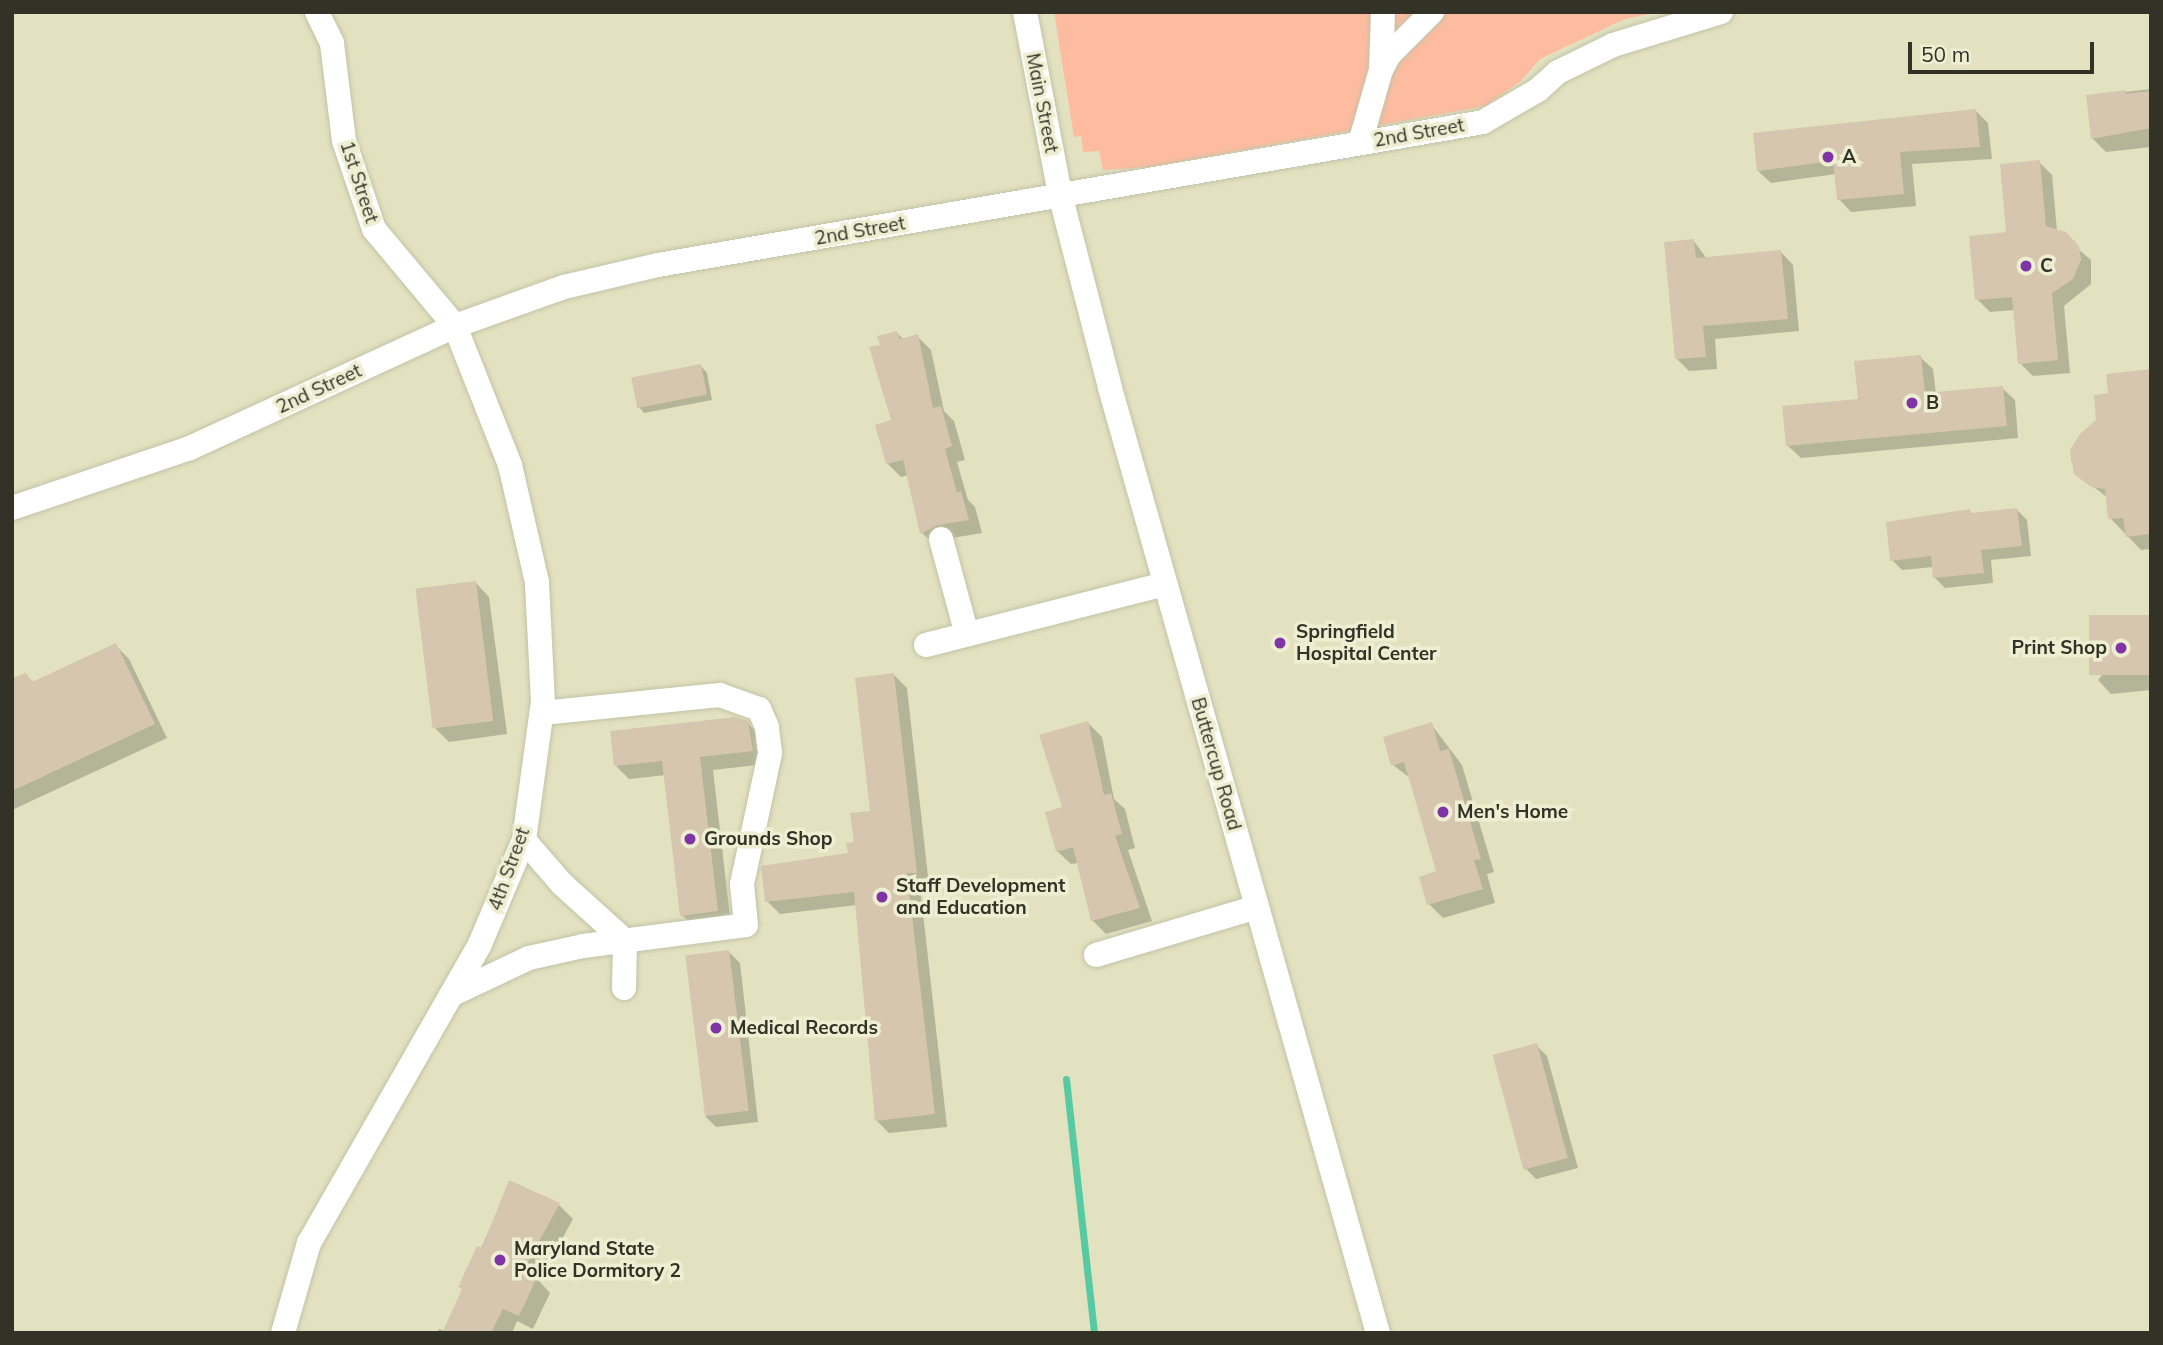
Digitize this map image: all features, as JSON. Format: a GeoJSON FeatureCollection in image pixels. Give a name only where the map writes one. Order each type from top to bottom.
{"type":"FeatureCollection","features":[{"type":"Feature","properties":{"kind":"street","name":"1st Street"},"geometry":{"type":"LineString","coordinates":[[317,12],[332,43],[344,141],[374,229],[455,326]]}},
{"type":"Feature","properties":{"kind":"street","name":"Main Street"},"geometry":{"type":"LineString","coordinates":[[1026,12],[1060,194]]}},
{"type":"Feature","properties":{"kind":"street"},"geometry":{"type":"LineString","coordinates":[[1381,70],[1383,12]]}},
{"type":"Feature","properties":{"kind":"street"},"geometry":{"type":"LineString","coordinates":[[1360,143],[1381,70],[1389,55],[1432,12]]}},
{"type":"Feature","properties":{"kind":"street","name":"2nd Street"},"geometry":{"type":"LineString","coordinates":[[12,508],[95,484],[190,448],[455,326],[564,287],[658,265],[1483,122],[1538,90],[1558,72],[1614,45],[1721,12]]}},
{"type":"Feature","properties":{"kind":"street","name":"Buttercup Road"},"geometry":{"type":"LineString","coordinates":[[1060,194],[1165,584],[1378,1333]]}},
{"type":"Feature","properties":{"kind":"street","name":"4th Street"},"geometry":{"type":"LineString","coordinates":[[283,1333],[309,1244],[480,944],[524,840],[542,713],[542,636],[525,521],[510,465],[455,326]]}},
{"type":"Feature","properties":{"kind":"street"},"geometry":{"type":"LineString","coordinates":[[941,539],[968,635]]}},
{"type":"Feature","properties":{"kind":"street"},"geometry":{"type":"LineString","coordinates":[[926,645],[1165,584]]}},
{"type":"Feature","properties":{"kind":"street"},"geometry":{"type":"LineString","coordinates":[[451,995],[529,958],[625,941],[746,925],[742,884],[770,753],[767,727],[759,709],[720,695],[542,713]]}},
{"type":"Feature","properties":{"kind":"street"},"geometry":{"type":"LineString","coordinates":[[524,840],[562,884],[625,941],[624,988]]}},
{"type":"Feature","properties":{"kind":"street"},"geometry":{"type":"LineString","coordinates":[[1096,955],[1257,907]]}},
{"type":"Feature","properties":{"kind":"shaded area","name":"Springfield Hospital Center"},"geometry":{"type":"Polygon","coordinates":[[[12,12],[2151,12],[2151,1333],[12,1333],[12,12]]]}},
{"type":"Feature","properties":{"kind":"shaded area"},"geometry":{"type":"Polygon","coordinates":[[[1054,12],[1659,12],[1625,19],[1540,59],[1521,81],[1485,106],[1150,167],[1103,170],[1099,151],[1083,152],[1081,136],[1074,137],[1054,12]]]}},
{"type":"Feature","properties":{"kind":"building"},"geometry":{"type":"Polygon","coordinates":[[[2126,90],[2126,94],[2151,91],[2151,128],[2091,139],[2086,95],[2126,90]]]}},
{"type":"Feature","properties":{"kind":"building","name":"A"},"geometry":{"type":"Polygon","coordinates":[[[1976,109],[1980,147],[1900,152],[1904,194],[1837,200],[1833,161],[1757,171],[1753,133],[1976,109]]]}},
{"type":"Feature","properties":{"kind":"building","name":"C"},"geometry":{"type":"Polygon","coordinates":[[[2040,160],[2046,226],[2066,232],[2079,246],[2081,260],[2073,279],[2052,293],[2058,360],[2018,364],[2012,297],[1975,300],[1969,236],[2006,232],[2000,164],[2040,160]]]}},
{"type":"Feature","properties":{"kind":"building"},"geometry":{"type":"Polygon","coordinates":[[[1694,239],[1696,258],[1781,250],[1788,319],[1703,326],[1706,357],[1675,359],[1664,242],[1694,239]]]}},
{"type":"Feature","properties":{"kind":"building"},"geometry":{"type":"Polygon","coordinates":[[[897,331],[900,339],[918,334],[933,408],[941,406],[952,446],[945,449],[957,493],[961,491],[969,520],[938,525],[920,534],[903,460],[886,464],[875,425],[891,420],[869,347],[880,345],[877,336],[897,331]]]}},
{"type":"Feature","properties":{"kind":"building","name":"B"},"geometry":{"type":"Polygon","coordinates":[[[1921,355],[1925,393],[2003,386],[2007,426],[1786,446],[1782,406],[1858,399],[1854,361],[1921,355]]]}},
{"type":"Feature","properties":{"kind":"building"},"geometry":{"type":"Polygon","coordinates":[[[701,364],[707,394],[637,408],[631,378],[701,364]]]}},
{"type":"Feature","properties":{"kind":"building"},"geometry":{"type":"Polygon","coordinates":[[[2151,369],[2151,534],[2126,537],[2123,518],[2108,519],[2105,489],[2091,487],[2074,474],[2070,450],[2080,434],[2096,420],[2094,395],[2108,393],[2106,374],[2151,369]]]}},
{"type":"Feature","properties":{"kind":"building"},"geometry":{"type":"Polygon","coordinates":[[[2017,508],[2022,546],[1981,550],[1984,573],[1933,578],[1931,556],[1890,561],[1886,522],[1970,509],[1971,513],[2017,508]]]}},
{"type":"Feature","properties":{"kind":"building"},"geometry":{"type":"Polygon","coordinates":[[[476,581],[493,721],[433,728],[415,588],[476,581]]]}},
{"type":"Feature","properties":{"kind":"building","name":"Print Shop"},"geometry":{"type":"Polygon","coordinates":[[[2089,615],[2151,615],[2151,675],[2089,675],[2089,615]]]}},
{"type":"Feature","properties":{"kind":"building"},"geometry":{"type":"Polygon","coordinates":[[[116,643],[155,724],[12,791],[12,678],[26,673],[32,682],[116,643]]]}},
{"type":"Feature","properties":{"kind":"building","name":"Staff Development and Education"},"geometry":{"type":"Polygon","coordinates":[[[894,673],[917,873],[907,873],[935,1114],[875,1121],[854,892],[765,902],[761,866],[848,853],[846,843],[854,842],[850,813],[870,811],[855,678],[894,673]]]}},
{"type":"Feature","properties":{"kind":"building","name":"Grounds Shop"},"geometry":{"type":"Polygon","coordinates":[[[736,717],[748,721],[753,751],[700,757],[718,911],[680,916],[662,761],[614,766],[610,731],[736,717]]]}},
{"type":"Feature","properties":{"kind":"building"},"geometry":{"type":"Polygon","coordinates":[[[1088,721],[1104,795],[1111,793],[1122,834],[1115,836],[1140,908],[1091,921],[1073,847],[1056,852],[1045,812],[1062,807],[1039,735],[1088,721]]]}},
{"type":"Feature","properties":{"kind":"building","name":"Men's Home"},"geometry":{"type":"Polygon","coordinates":[[[1432,722],[1440,751],[1449,749],[1481,859],[1474,860],[1483,889],[1427,905],[1419,877],[1436,871],[1404,762],[1391,766],[1383,737],[1432,722]]]}},
{"type":"Feature","properties":{"kind":"building","name":"Medical Records"},"geometry":{"type":"Polygon","coordinates":[[[729,950],[749,1111],[705,1116],[685,955],[729,950]]]}},
{"type":"Feature","properties":{"kind":"building"},"geometry":{"type":"Polygon","coordinates":[[[1537,1043],[1568,1158],[1523,1170],[1493,1055],[1537,1043]]]}},
{"type":"Feature","properties":{"kind":"building","name":"Maryland State Police Dormitory 2"},"geometry":{"type":"Polygon","coordinates":[[[509,1180],[560,1203],[523,1271],[537,1277],[519,1316],[503,1309],[491,1333],[442,1333],[462,1289],[458,1287],[477,1246],[482,1248],[509,1180]]]}},
{"type":"Feature","properties":{"kind":"waterway"},"geometry":{"type":"LineString","coordinates":[[1066,1079],[1094,1333]]}},
{"type":"Feature","properties":{"kind":"place","name":"A"},"geometry":{"type":"Point","coordinates":[1828,157]}},
{"type":"Feature","properties":{"kind":"place","name":"C"},"geometry":{"type":"Point","coordinates":[2026,266]}},
{"type":"Feature","properties":{"kind":"place","name":"B"},"geometry":{"type":"Point","coordinates":[1912,403]}},
{"type":"Feature","properties":{"kind":"place","name":"Springfield Hospital Center"},"geometry":{"type":"Point","coordinates":[1280,643]}},
{"type":"Feature","properties":{"kind":"place","name":"Print Shop"},"geometry":{"type":"Point","coordinates":[2121,648]}},
{"type":"Feature","properties":{"kind":"place","name":"Men's Home"},"geometry":{"type":"Point","coordinates":[1443,812]}},
{"type":"Feature","properties":{"kind":"place","name":"Grounds Shop"},"geometry":{"type":"Point","coordinates":[690,839]}},
{"type":"Feature","properties":{"kind":"place","name":"Staff Development and Education"},"geometry":{"type":"Point","coordinates":[882,897]}},
{"type":"Feature","properties":{"kind":"place","name":"Medical Records"},"geometry":{"type":"Point","coordinates":[716,1028]}},
{"type":"Feature","properties":{"kind":"place","name":"Maryland State Police Dormitory 2"},"geometry":{"type":"Point","coordinates":[500,1260]}}]}
